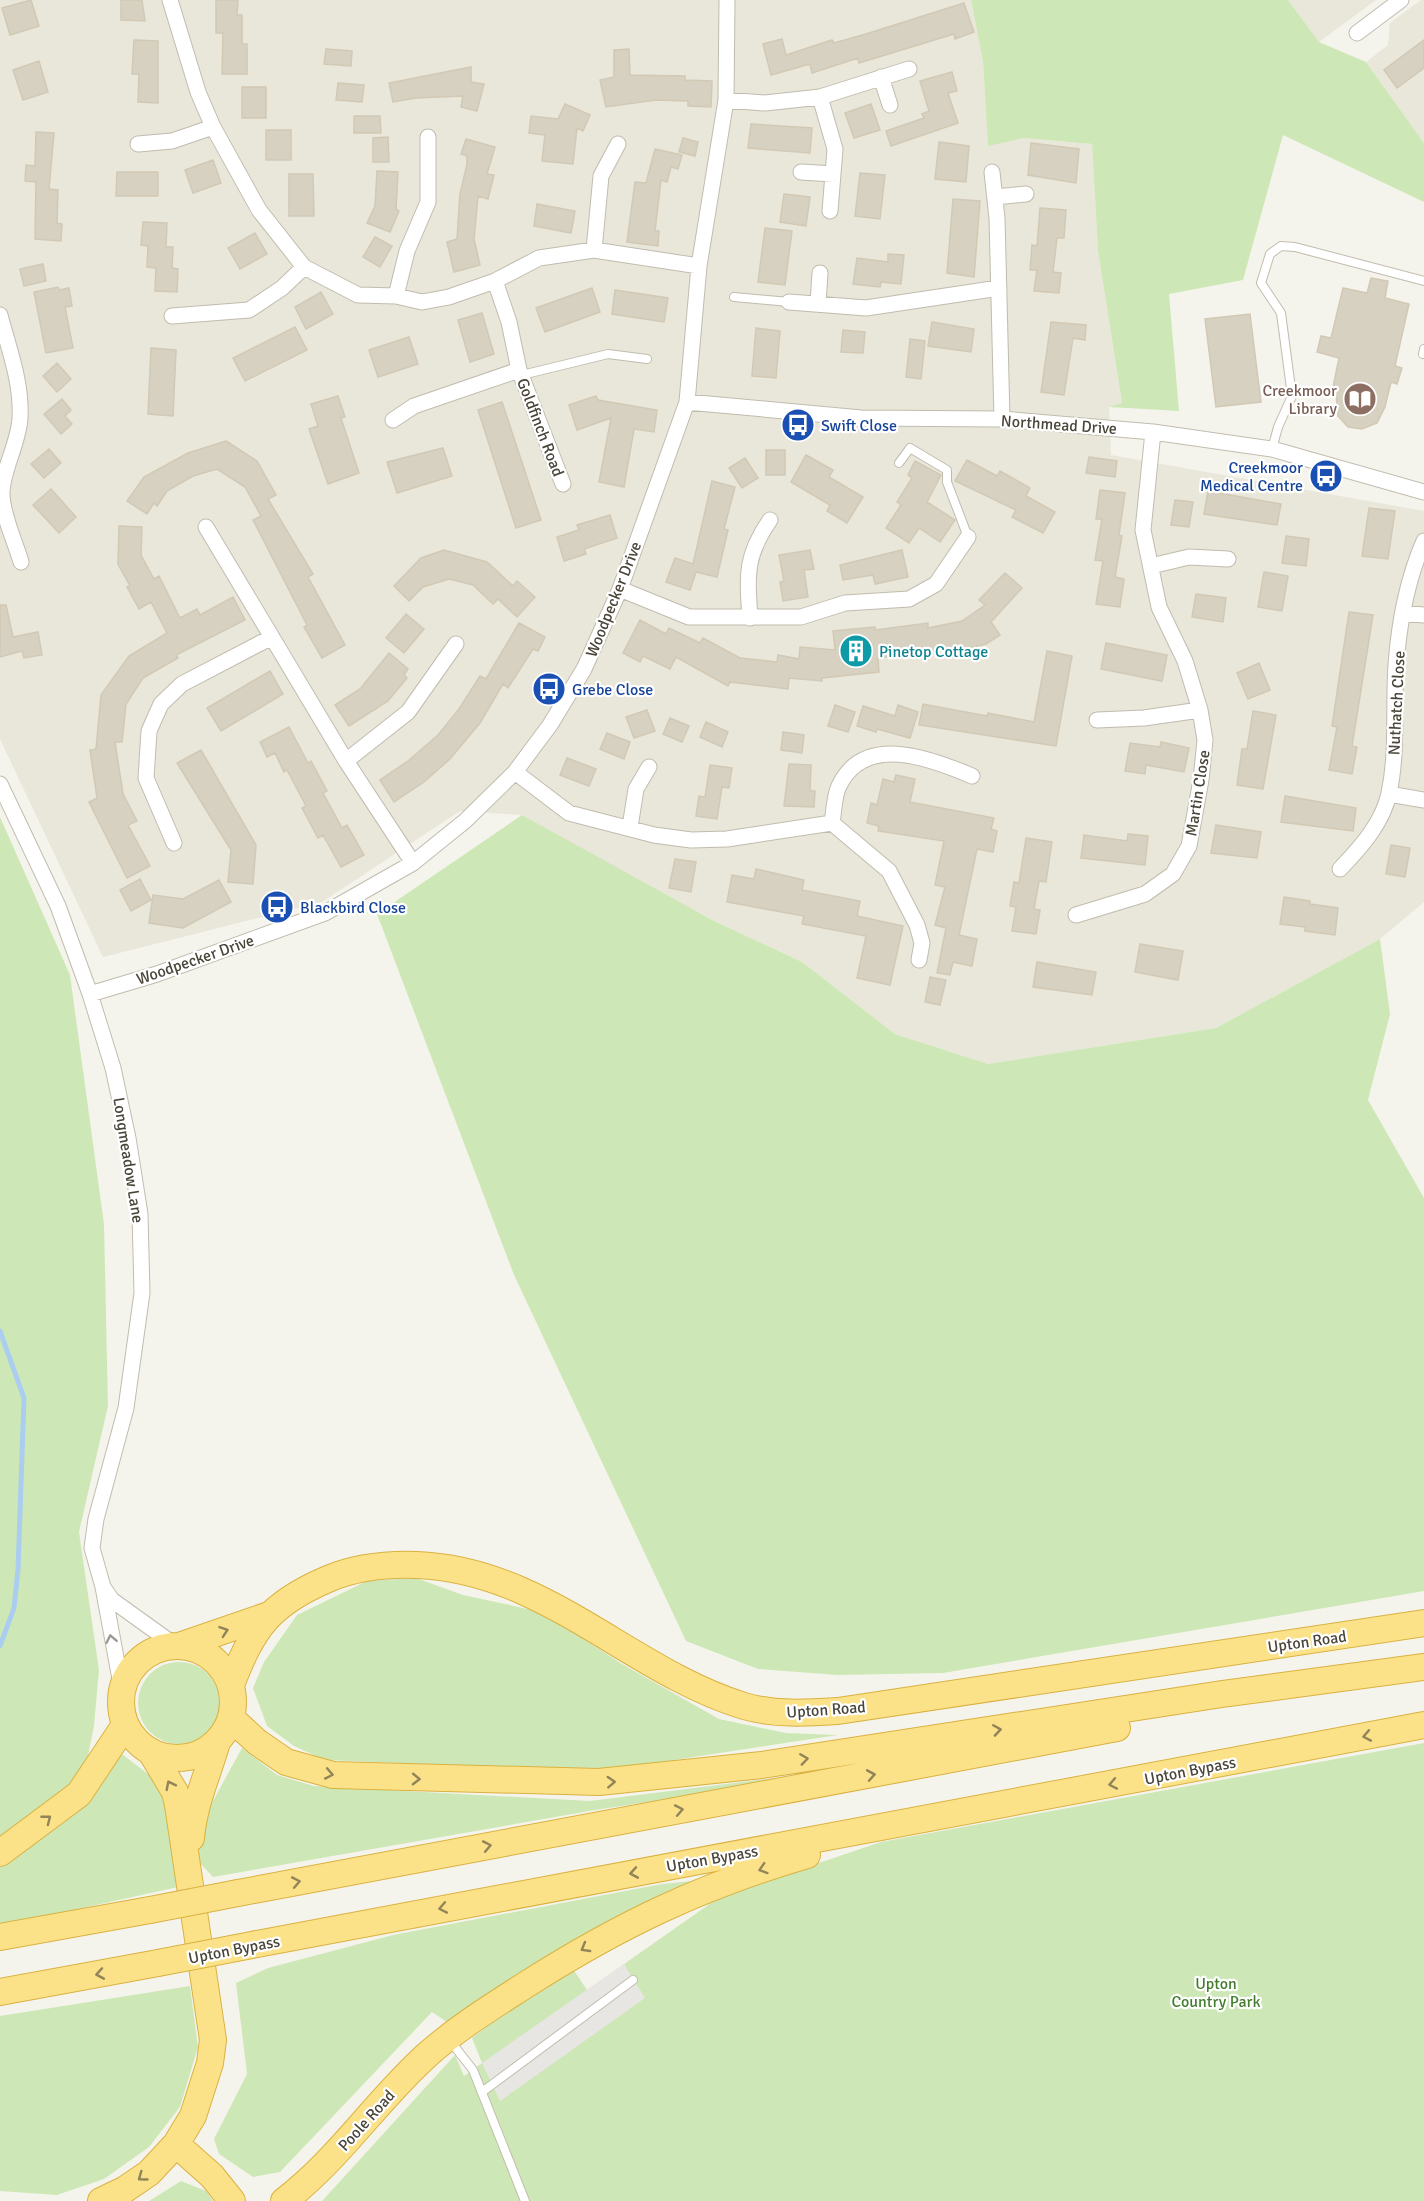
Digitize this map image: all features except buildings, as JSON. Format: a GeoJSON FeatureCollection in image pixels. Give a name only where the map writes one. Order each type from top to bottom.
{"type":"FeatureCollection","features":[{"type":"Feature","properties":{"kind":"highway","name":"Upton Road"},"geometry":{"type":"LineString","coordinates":[[231,1685],[256,1628],[269,1615],[308,1587],[345,1571],[404,1564],[440,1566],[481,1574],[523,1589],[598,1630],[689,1685],[745,1706],[786,1714],[838,1712],[1424,1623]]}},
{"type":"Feature","properties":{"kind":"highway","name":"Upton Road"},"geometry":{"type":"LineString","coordinates":[[177,1646],[269,1615]]}},
{"type":"Feature","properties":{"kind":"highway"},"geometry":{"type":"LineString","coordinates":[[188,1862],[197,1797],[208,1774],[217,1742],[231,1718],[233,1707],[231,1685],[223,1670],[211,1658],[196,1649],[177,1646],[161,1648],[142,1659],[127,1676],[121,1702],[125,1725],[140,1745],[168,1758],[186,1758],[203,1752],[217,1742]]}},
{"type":"Feature","properties":{"kind":"highway"},"geometry":{"type":"LineString","coordinates":[[231,1718],[257,1742],[286,1762],[333,1775],[548,1783],[632,1780],[825,1756],[1222,1694],[1424,1669]]}},
{"type":"Feature","properties":{"kind":"highway"},"geometry":{"type":"LineString","coordinates":[[0,1937],[1424,1669]]}},
{"type":"Feature","properties":{"kind":"highway"},"geometry":{"type":"LineString","coordinates":[[0,1853],[79,1794],[125,1725]]}},
{"type":"Feature","properties":{"kind":"highway","name":"Upton Bypass"},"geometry":{"type":"LineString","coordinates":[[0,1992],[1424,1725]]}},
{"type":"Feature","properties":{"kind":"highway"},"geometry":{"type":"LineString","coordinates":[[101,2201],[124,2190],[149,2173],[176,2144],[200,2100],[213,2040],[188,1862],[175,1792],[151,1752]]}},
{"type":"Feature","properties":{"kind":"highway","name":"Poole Road"},"geometry":{"type":"LineString","coordinates":[[285,2201],[318,2174],[410,2071],[447,2038],[553,1968],[653,1911],[762,1868],[940,1816]]}},
{"type":"Feature","properties":{"kind":"highway"},"geometry":{"type":"LineString","coordinates":[[176,2144],[212,2176],[232,2201]]}},
{"type":"Feature","properties":{"kind":"street"},"geometry":{"type":"LineString","coordinates":[[170,0],[198,92],[213,127],[259,210],[304,267],[358,295],[396,296],[422,302],[449,297],[495,281],[539,258],[594,250],[699,266]]}},
{"type":"Feature","properties":{"kind":"street","name":"Woodpecker Drive"},"geometry":{"type":"LineString","coordinates":[[90,993],[157,974],[325,913],[413,863],[465,821],[515,772],[550,724],[584,669],[620,589],[687,402],[699,266],[726,100],[727,0]]}},
{"type":"Feature","properties":{"kind":"street"},"geometry":{"type":"LineString","coordinates":[[1358,33],[1401,0]]}},
{"type":"Feature","properties":{"kind":"street"},"geometry":{"type":"LineString","coordinates":[[726,100],[765,103],[820,97],[909,69]]}},
{"type":"Feature","properties":{"kind":"street"},"geometry":{"type":"LineString","coordinates":[[881,77],[890,105]]}},
{"type":"Feature","properties":{"kind":"street"},"geometry":{"type":"LineString","coordinates":[[820,97],[835,149],[830,211]]}},
{"type":"Feature","properties":{"kind":"street"},"geometry":{"type":"LineString","coordinates":[[138,144],[172,141],[213,127]]}},
{"type":"Feature","properties":{"kind":"street"},"geometry":{"type":"LineString","coordinates":[[396,296],[407,251],[428,202],[428,136]]}},
{"type":"Feature","properties":{"kind":"street"},"geometry":{"type":"LineString","coordinates":[[594,250],[601,176],[618,144]]}},
{"type":"Feature","properties":{"kind":"street"},"geometry":{"type":"LineString","coordinates":[[801,172],[832,174]]}},
{"type":"Feature","properties":{"kind":"street"},"geometry":{"type":"LineString","coordinates":[[992,172],[999,288],[1002,419]]}},
{"type":"Feature","properties":{"kind":"street"},"geometry":{"type":"LineString","coordinates":[[995,197],[1026,194]]}},
{"type":"Feature","properties":{"kind":"street"},"geometry":{"type":"LineString","coordinates":[[172,316],[249,310],[282,288],[304,267]]}},
{"type":"Feature","properties":{"kind":"street"},"geometry":{"type":"LineString","coordinates":[[818,303],[820,273]]}},
{"type":"Feature","properties":{"kind":"street","name":"Goldfinch Road"},"geometry":{"type":"LineString","coordinates":[[495,281],[509,322],[521,372],[563,484]]}},
{"type":"Feature","properties":{"kind":"street"},"geometry":{"type":"LineString","coordinates":[[789,302],[866,308],[999,288]]}},
{"type":"Feature","properties":{"kind":"street"},"geometry":{"type":"LineString","coordinates":[[0,315],[19,380],[20,418],[16,447],[4,479],[2,496],[21,562]]}},
{"type":"Feature","properties":{"kind":"street","name":"Goldfinch Road"},"geometry":{"type":"LineString","coordinates":[[393,420],[414,406],[521,372]]}},
{"type":"Feature","properties":{"kind":"street","name":"Northmead Drive"},"geometry":{"type":"LineString","coordinates":[[687,402],[861,418],[1002,419],[1153,432],[1272,449],[1424,492]]}},
{"type":"Feature","properties":{"kind":"street","name":"Martin Close"},"geometry":{"type":"LineString","coordinates":[[1076,915],[1145,894],[1173,874],[1189,846],[1201,780],[1205,740],[1200,710],[1185,661],[1159,607],[1143,530],[1153,432]]}},
{"type":"Feature","properties":{"kind":"street"},"geometry":{"type":"LineString","coordinates":[[750,618],[747,579],[750,559],[756,540],[770,520]]}},
{"type":"Feature","properties":{"kind":"street"},"geometry":{"type":"LineString","coordinates":[[206,527],[346,761],[413,863]]}},
{"type":"Feature","properties":{"kind":"street"},"geometry":{"type":"LineString","coordinates":[[620,589],[689,617],[801,617],[845,603],[909,599],[936,584],[968,537]]}},
{"type":"Feature","properties":{"kind":"street","name":"Nuthatch Close"},"geometry":{"type":"LineString","coordinates":[[1340,869],[1363,844],[1389,794],[1395,737],[1396,665],[1412,570],[1424,541]]}},
{"type":"Feature","properties":{"kind":"street"},"geometry":{"type":"LineString","coordinates":[[1151,566],[1189,557],[1227,559]]}},
{"type":"Feature","properties":{"kind":"street"},"geometry":{"type":"LineString","coordinates":[[1404,613],[1424,615]]}},
{"type":"Feature","properties":{"kind":"street"},"geometry":{"type":"LineString","coordinates":[[174,843],[146,778],[149,731],[161,704],[182,684],[272,637]]}},
{"type":"Feature","properties":{"kind":"street"},"geometry":{"type":"LineString","coordinates":[[346,761],[408,712],[456,644]]}},
{"type":"Feature","properties":{"kind":"street"},"geometry":{"type":"LineString","coordinates":[[1097,720],[1144,718],[1200,710]]}},
{"type":"Feature","properties":{"kind":"street"},"geometry":{"type":"LineString","coordinates":[[832,823],[838,788],[853,764],[875,755],[908,755],[940,762],[972,776]]}},
{"type":"Feature","properties":{"kind":"street"},"geometry":{"type":"LineString","coordinates":[[630,827],[636,789],[649,767]]}},
{"type":"Feature","properties":{"kind":"street"},"geometry":{"type":"LineString","coordinates":[[515,772],[569,813],[654,835],[691,840],[727,839],[832,823],[889,871],[917,925],[922,943],[919,960]]}},
{"type":"Feature","properties":{"kind":"street","name":"Longmeadow Lane"},"geometry":{"type":"LineString","coordinates":[[0,784],[58,906],[90,993],[113,1068],[129,1138],[140,1214],[142,1293],[126,1408],[96,1519],[92,1548],[103,1587],[122,1690]]}},
{"type":"Feature","properties":{"kind":"street"},"geometry":{"type":"LineString","coordinates":[[1389,794],[1424,800]]}},
{"type":"Feature","properties":{"kind":"street","name":"Longmeadow Lane"},"geometry":{"type":"LineString","coordinates":[[103,1587],[112,1600],[177,1646]]}},
{"type":"Feature","properties":{"kind":"lane"},"geometry":{"type":"LineString","coordinates":[[1272,449],[1278,427],[1292,396],[1281,314],[1261,283],[1270,254],[1281,246],[1295,247],[1424,281]]}},
{"type":"Feature","properties":{"kind":"lane"},"geometry":{"type":"LineString","coordinates":[[734,297],[789,302]]}},
{"type":"Feature","properties":{"kind":"lane"},"geometry":{"type":"LineString","coordinates":[[521,372],[608,354],[647,359]]}},
{"type":"Feature","properties":{"kind":"lane"},"geometry":{"type":"LineString","coordinates":[[899,464],[910,448],[947,470],[947,482],[968,537]]}},
{"type":"Feature","properties":{"kind":"lane"},"geometry":{"type":"LineString","coordinates":[[482,2092],[633,1980]]}},
{"type":"Feature","properties":{"kind":"lane"},"geometry":{"type":"LineString","coordinates":[[447,2038],[473,2070],[525,2201]]}},
{"type":"Feature","properties":{"kind":"shaded area"},"geometry":{"type":"Polygon","coordinates":[[[0,0],[971,0],[983,62],[988,145],[1023,138],[1092,144],[1098,251],[1122,403],[1109,407],[1111,455],[1424,511],[1424,902],[1380,939],[1216,1028],[988,1064],[895,1034],[802,962],[712,920],[621,872],[522,815],[460,811],[322,902],[103,957],[0,739],[0,0]]]}},
{"type":"Feature","properties":{"kind":"shaded area"},"geometry":{"type":"Polygon","coordinates":[[[1288,0],[1376,0],[1319,42],[1288,0]]]}},
{"type":"Feature","properties":{"kind":"shaded area"},"geometry":{"type":"Polygon","coordinates":[[[1424,0],[1424,143],[1366,62],[1388,45],[1390,23],[1424,0]]]}},
{"type":"Feature","properties":{"kind":"shaded area"},"geometry":{"type":"Polygon","coordinates":[[[624,1964],[645,1998],[500,2101],[482,2063],[624,1964]]]}},
{"type":"Feature","properties":{"kind":"green space"},"geometry":{"type":"Polygon","coordinates":[[[971,0],[1288,0],[1319,42],[1366,62],[1424,143],[1424,202],[1283,135],[1243,280],[1169,294],[1179,411],[1109,407],[1122,403],[1098,251],[1092,144],[1023,138],[988,146],[983,62],[971,0]]]}},
{"type":"Feature","properties":{"kind":"green space"},"geometry":{"type":"Polygon","coordinates":[[[522,815],[712,920],[802,962],[895,1034],[988,1064],[1216,1028],[1380,939],[1390,1014],[1368,1100],[1424,1198],[1424,1591],[943,1673],[837,1675],[758,1669],[686,1641],[514,1275],[377,914],[522,815]]]}},
{"type":"Feature","properties":{"kind":"green space"},"geometry":{"type":"Polygon","coordinates":[[[0,817],[70,975],[104,1224],[108,1406],[79,1532],[99,1670],[94,1726],[87,1761],[62,1796],[0,1838],[0,817]]]}},
{"type":"Feature","properties":{"kind":"green space"},"geometry":{"type":"Polygon","coordinates":[[[416,1578],[463,1595],[542,1612],[622,1664],[719,1719],[786,1733],[838,1735],[602,1771],[325,1760],[294,1746],[267,1726],[253,1688],[264,1662],[297,1615],[367,1581],[416,1578]]]}},
{"type":"Feature","properties":{"kind":"green space"},"geometry":{"type":"Polygon","coordinates":[[[179,1662],[195,1665],[208,1674],[217,1687],[220,1703],[217,1719],[208,1732],[195,1741],[179,1744],[163,1741],[150,1732],[141,1719],[138,1703],[141,1687],[150,1674],[163,1665],[179,1662]]]}},
{"type":"Feature","properties":{"kind":"green space","name":"Upton Country Park"},"geometry":{"type":"Polygon","coordinates":[[[1424,1743],[1424,2201],[322,2201],[455,2055],[464,2076],[482,2063],[472,2038],[516,2004],[573,1969],[587,1990],[721,1896],[881,1842],[1424,1743]]]}},
{"type":"Feature","properties":{"kind":"green space"},"geometry":{"type":"Polygon","coordinates":[[[242,1748],[277,1775],[314,1786],[590,1801],[775,1778],[772,1783],[595,1810],[213,1877],[196,1859],[202,1821],[242,1748]]]}},
{"type":"Feature","properties":{"kind":"green space"},"geometry":{"type":"Polygon","coordinates":[[[122,1754],[153,1778],[170,1804],[178,1887],[0,1926],[0,1864],[111,1768],[122,1754]]]}},
{"type":"Feature","properties":{"kind":"green space"},"geometry":{"type":"Polygon","coordinates":[[[692,1881],[628,1911],[450,2024],[432,2012],[280,2172],[253,2177],[219,2154],[214,2139],[247,2074],[236,1983],[268,1968],[393,1935],[662,1884],[692,1881]]]}},
{"type":"Feature","properties":{"kind":"green space"},"geometry":{"type":"Polygon","coordinates":[[[190,1986],[198,2047],[180,2107],[149,2147],[104,2179],[57,2195],[0,2191],[0,2016],[190,1986]]]}},
{"type":"Feature","properties":{"kind":"green space"},"geometry":{"type":"Polygon","coordinates":[[[181,2181],[206,2191],[213,2201],[149,2201],[181,2181]]]}},
{"type":"Feature","properties":{"kind":"waterway"},"geometry":{"type":"LineString","coordinates":[[0,1331],[24,1398],[18,1570],[14,1608],[0,1646]]}},
{"type":"Feature","properties":{"kind":"place","name":"Creekmoor Library"},"geometry":{"type":"Point","coordinates":[1360,399]}},
{"type":"Feature","properties":{"kind":"place","name":"Swift Close"},"geometry":{"type":"Point","coordinates":[798,425]}},
{"type":"Feature","properties":{"kind":"place","name":"Creekmoor Medical Centre"},"geometry":{"type":"Point","coordinates":[1326,476]}},
{"type":"Feature","properties":{"kind":"place","name":"Pinetop Cottage"},"geometry":{"type":"Point","coordinates":[856,651]}},
{"type":"Feature","properties":{"kind":"place","name":"Grebe Close"},"geometry":{"type":"Point","coordinates":[549,689]}},
{"type":"Feature","properties":{"kind":"place","name":"Blackbird Close"},"geometry":{"type":"Point","coordinates":[277,907]}}]}
